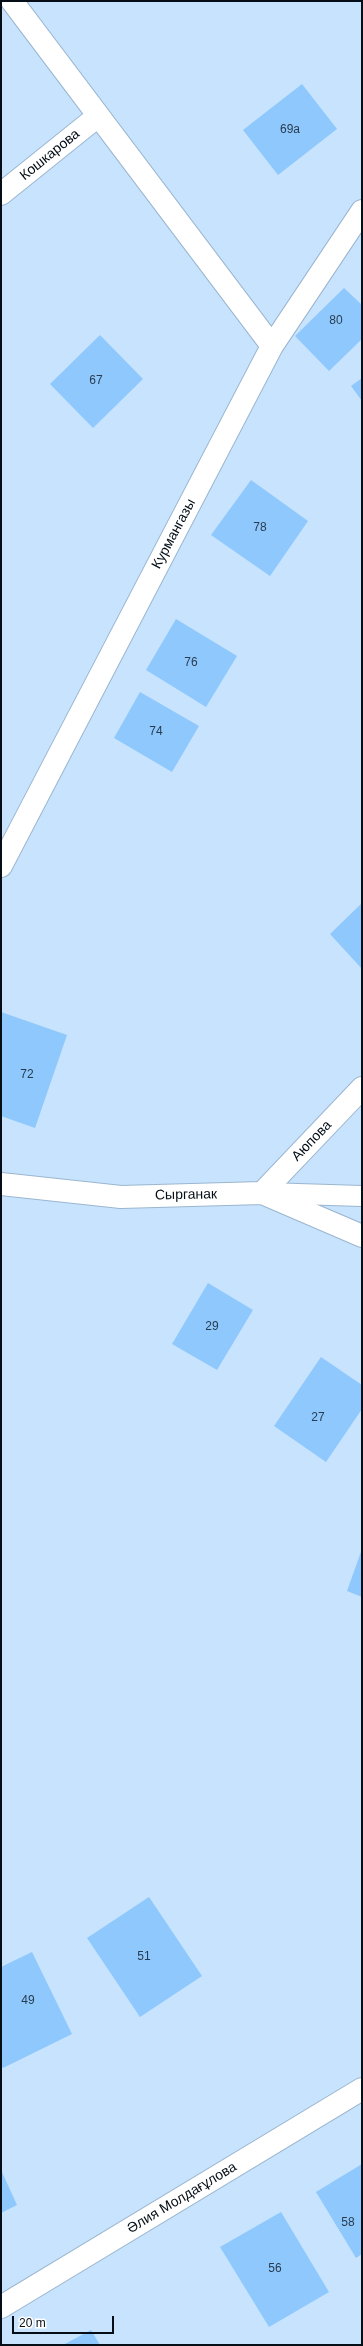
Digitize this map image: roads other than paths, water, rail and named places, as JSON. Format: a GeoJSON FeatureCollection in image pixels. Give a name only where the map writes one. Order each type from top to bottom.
{"type":"FeatureCollection","features":[{"type":"Feature","properties":{"kind":"street"},"geometry":{"type":"LineString","coordinates":[[12,1],[272,346]]}},
{"type":"Feature","properties":{"kind":"street","name":"Кошкарова"},"geometry":{"type":"LineString","coordinates":[[1,194],[98,116]]}},
{"type":"Feature","properties":{"kind":"street","name":"Курмангазы"},"geometry":{"type":"LineString","coordinates":[[1,866],[272,346],[362,211]]}},
{"type":"Feature","properties":{"kind":"street","name":"Аюпова"},"geometry":{"type":"LineString","coordinates":[[262,1193],[362,1088]]}},
{"type":"Feature","properties":{"kind":"street","name":"Сырганак"},"geometry":{"type":"LineString","coordinates":[[1,1184],[121,1197],[262,1193],[362,1236]]}},
{"type":"Feature","properties":{"kind":"street","name":"Әлия Молдағұлова"},"geometry":{"type":"LineString","coordinates":[[1,2307],[362,2089]]}},
{"type":"Feature","properties":{"kind":"lane"},"geometry":{"type":"LineString","coordinates":[[262,1193],[362,1196]]}}]}
